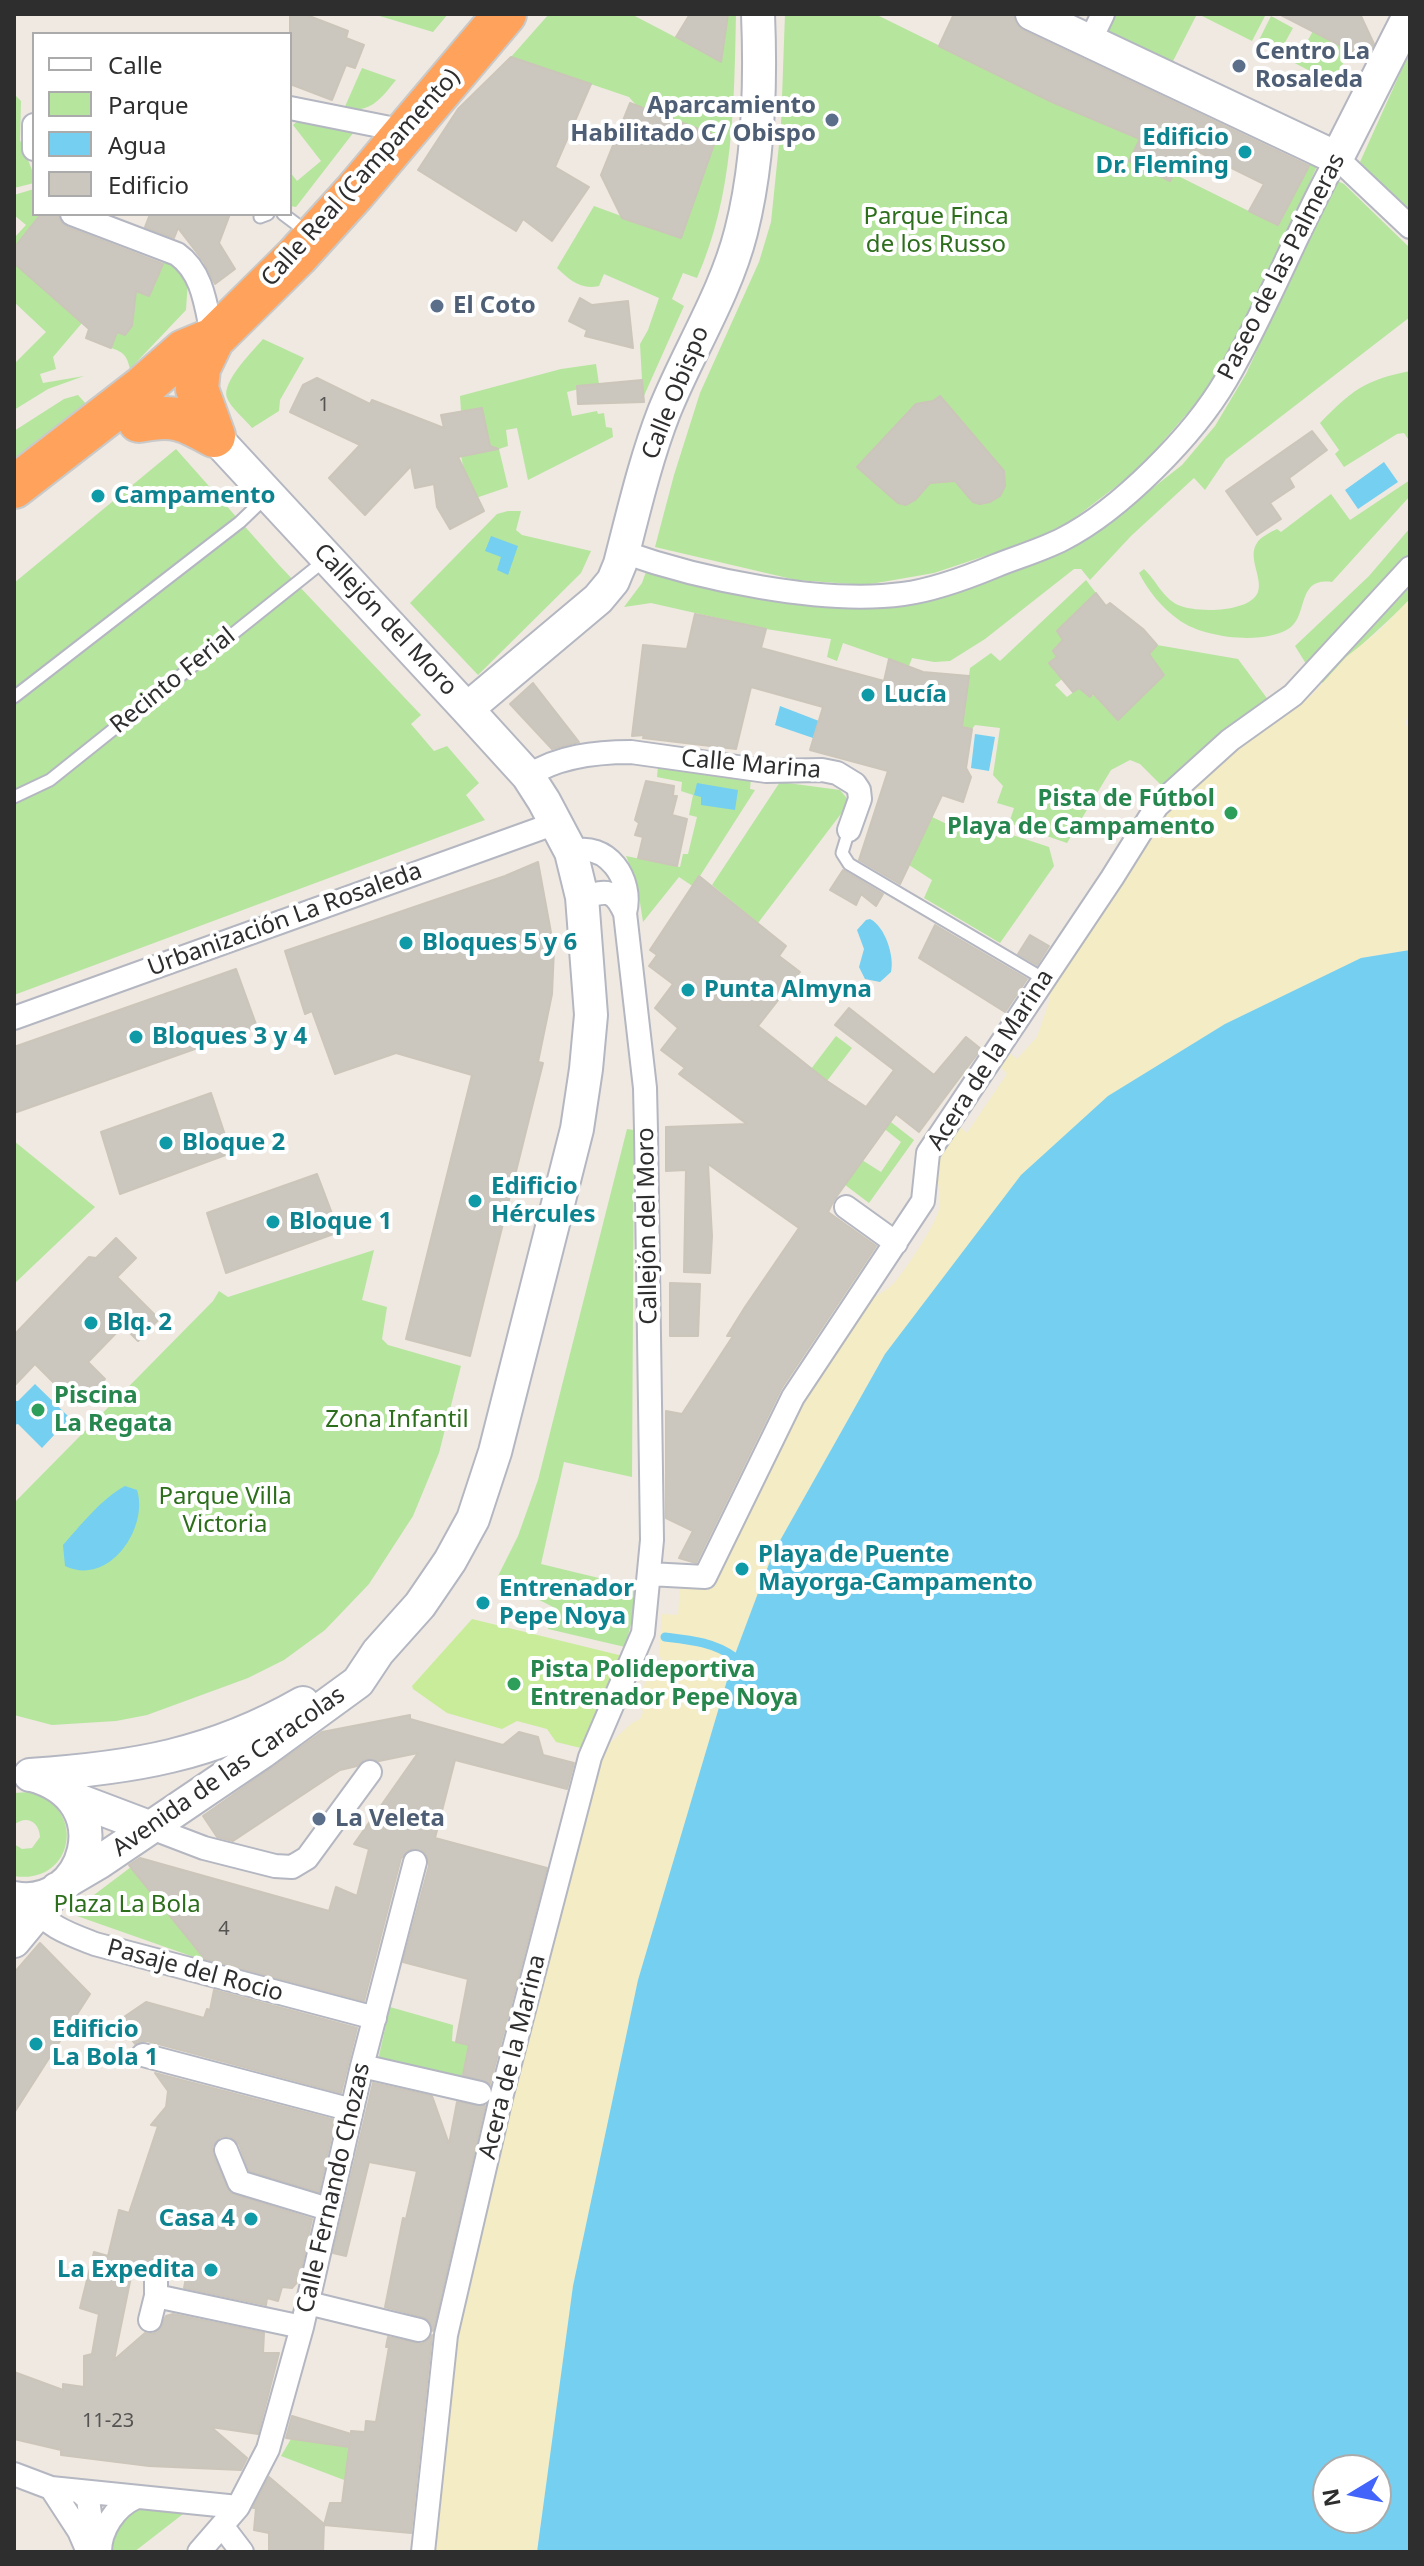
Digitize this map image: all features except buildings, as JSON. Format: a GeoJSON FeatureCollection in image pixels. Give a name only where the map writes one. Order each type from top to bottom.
{"type":"FeatureCollection","features":[{"type":"Feature","properties":{"kind":"highway","name":"Calle Real (Campamento)"},"geometry":{"type":"LineString","coordinates":[[206,354],[298,226],[405,131],[505,14]]}},
{"type":"Feature","properties":{"kind":"highway"},"geometry":{"type":"LineString","coordinates":[[14,487],[143,387],[184,351],[206,354]]}},
{"type":"Feature","properties":{"kind":"highway"},"geometry":{"type":"LineString","coordinates":[[14,520],[139,421],[206,354]]}},
{"type":"Feature","properties":{"kind":"highway"},"geometry":{"type":"LineString","coordinates":[[206,354],[197,389],[214,436]]}},
{"type":"Feature","properties":{"kind":"highway"},"geometry":{"type":"LineString","coordinates":[[139,421],[169,417],[183,419],[214,436]]}},
{"type":"Feature","properties":{"kind":"street","name":"Calle Obispo"},"geometry":{"type":"LineString","coordinates":[[467,709],[598,599],[613,581],[663,415],[729,268],[741,234],[757,130],[758,14]]}},
{"type":"Feature","properties":{"kind":"street"},"geometry":{"type":"LineString","coordinates":[[1032,14],[1097,28],[1337,158],[1410,227]]}},
{"type":"Feature","properties":{"kind":"street","name":"Paseo de las Palmeras"},"geometry":{"type":"LineString","coordinates":[[623,552],[746,584],[849,597],[903,594],[935,587],[1064,539],[1131,492],[1180,440],[1225,382],[1410,14]]}},
{"type":"Feature","properties":{"kind":"street"},"geometry":{"type":"LineString","coordinates":[[292,108],[405,131]]}},
{"type":"Feature","properties":{"kind":"street"},"geometry":{"type":"LineString","coordinates":[[77,216],[177,254],[187,261],[199,281],[206,354]]}},
{"type":"Feature","properties":{"kind":"street","name":"Callejón del Moro"},"geometry":{"type":"LineString","coordinates":[[214,436],[528,776],[571,852],[582,897]]}},
{"type":"Feature","properties":{"kind":"street","name":"Acera de la Marina"},"geometry":{"type":"LineString","coordinates":[[649,1574],[705,1577],[793,1397],[923,1201],[928,1153],[1157,806],[1230,740],[1293,695],[1410,568]]}},
{"type":"Feature","properties":{"kind":"street","name":"Calle Marina"},"geometry":{"type":"LineString","coordinates":[[528,776],[552,763],[611,752],[631,752],[766,771],[822,770],[847,777],[859,790],[860,799],[849,830]]}},
{"type":"Feature","properties":{"kind":"street","name":"Urbanización La Rosaleda"},"geometry":{"type":"LineString","coordinates":[[14,1018],[556,823]]}},
{"type":"Feature","properties":{"kind":"street","name":"Callejón del Moro"},"geometry":{"type":"LineString","coordinates":[[571,852],[591,850],[612,861],[625,886],[628,905],[625,913],[645,1088],[652,1540]]}},
{"type":"Feature","properties":{"kind":"street"},"geometry":{"type":"LineString","coordinates":[[582,897],[610,893],[625,913]]}},
{"type":"Feature","properties":{"kind":"street","name":"Avenida de las Caracolas"},"geometry":{"type":"LineString","coordinates":[[42,1896],[98,1863],[262,1752],[358,1682],[378,1652],[420,1605],[450,1561],[473,1519],[495,1452],[577,1129],[591,1015],[582,897]]}},
{"type":"Feature","properties":{"kind":"street"},"geometry":{"type":"LineString","coordinates":[[846,1207],[896,1243]]}},
{"type":"Feature","properties":{"kind":"street","name":"Acera de la Marina"},"geometry":{"type":"LineString","coordinates":[[423,2552],[446,2335],[498,2113],[590,1757],[643,1633],[652,1540]]}},
{"type":"Feature","properties":{"kind":"street","name":"Avenida de las Caracolas"},"geometry":{"type":"LineString","coordinates":[[20,1775],[73,1772],[169,1758],[207,1747],[248,1731],[301,1704],[378,1652]]}},
{"type":"Feature","properties":{"kind":"street"},"geometry":{"type":"LineString","coordinates":[[20,1775],[47,1779],[75,1799],[204,1848],[283,1868],[292,1867],[307,1858],[370,1772]]}},
{"type":"Feature","properties":{"kind":"street"},"geometry":{"type":"LineString","coordinates":[[14,1941],[42,1896],[78,1867],[86,1834],[75,1799]]}},
{"type":"Feature","properties":{"kind":"street","name":"Calle Fernando Chozas"},"geometry":{"type":"LineString","coordinates":[[199,2552],[238,2507],[268,2449],[302,2327],[362,2066],[415,1862]]}},
{"type":"Feature","properties":{"kind":"street","name":"Pasaje del Rocio"},"geometry":{"type":"LineString","coordinates":[[42,1896],[67,1933],[140,1956],[375,2018]]}},
{"type":"Feature","properties":{"kind":"street"},"geometry":{"type":"LineString","coordinates":[[143,2055],[352,2110]]}},
{"type":"Feature","properties":{"kind":"street"},"geometry":{"type":"LineString","coordinates":[[362,2066],[480,2093]]}},
{"type":"Feature","properties":{"kind":"street"},"geometry":{"type":"LineString","coordinates":[[226,2150],[239,2182],[328,2209]]}},
{"type":"Feature","properties":{"kind":"street"},"geometry":{"type":"LineString","coordinates":[[150,2320],[156,2296],[156,2272]]}},
{"type":"Feature","properties":{"kind":"street"},"geometry":{"type":"LineString","coordinates":[[156,2296],[302,2327]]}},
{"type":"Feature","properties":{"kind":"street"},"geometry":{"type":"LineString","coordinates":[[308,2303],[419,2330]]}},
{"type":"Feature","properties":{"kind":"street"},"geometry":{"type":"LineString","coordinates":[[14,2474],[51,2488],[238,2507]]}},
{"type":"Feature","properties":{"kind":"street"},"geometry":{"type":"LineString","coordinates":[[51,2488],[79,2531],[88,2552]]}},
{"type":"Feature","properties":{"kind":"street"},"geometry":{"type":"LineString","coordinates":[[79,2491],[88,2499],[94,2543],[99,2552]]}},
{"type":"Feature","properties":{"kind":"street"},"geometry":{"type":"LineString","coordinates":[[99,2552],[103,2533],[118,2508],[135,2498]]}},
{"type":"Feature","properties":{"kind":"street"},"geometry":{"type":"LineString","coordinates":[[223,2527],[242,2552]]}},
{"type":"Feature","properties":{"kind":"lane"},"geometry":{"type":"LineString","coordinates":[[14,697],[240,522],[269,495]]}},
{"type":"Feature","properties":{"kind":"lane","name":"Recinto Ferial"},"geometry":{"type":"LineString","coordinates":[[14,797],[50,780],[327,558]]}},
{"type":"Feature","properties":{"kind":"lane","name":"Calle Marina"},"geometry":{"type":"LineString","coordinates":[[849,830],[842,853],[849,864],[1044,979]]}},
{"type":"Feature","properties":{"kind":"green space"},"geometry":{"type":"Polygon","coordinates":[[[373,14],[448,14],[433,32],[373,14]]]}},
{"type":"Feature","properties":{"kind":"green space"},"geometry":{"type":"Polygon","coordinates":[[[549,14],[631,14],[721,61],[728,14],[736,14],[730,148],[718,214],[697,278],[683,273],[672,299],[684,306],[643,398],[640,344],[659,298],[604,274],[599,286],[581,285],[557,268],[594,206],[681,238],[717,136],[636,105],[629,97],[511,57],[549,14]]]}},
{"type":"Feature","properties":{"kind":"green space","name":"Parque Finca de los Russo"},"geometry":{"type":"Polygon","coordinates":[[[785,14],[875,14],[1050,100],[1140,139],[1129,161],[1170,181],[1174,174],[1277,225],[1311,161],[1318,164],[1240,338],[1216,380],[1139,469],[1072,520],[1033,540],[934,573],[865,585],[796,580],[655,547],[700,393],[759,262],[771,222],[781,125],[785,14]],[[940,396],[933,401],[916,404],[857,467],[898,503],[904,504],[918,497],[933,480],[954,480],[973,500],[983,503],[1005,486],[1004,471],[940,396]]]}},
{"type":"Feature","properties":{"kind":"green space"},"geometry":{"type":"Polygon","coordinates":[[[1114,14],[1197,14],[1172,63],[1105,31],[1114,14]]]}},
{"type":"Feature","properties":{"kind":"green space"},"geometry":{"type":"Polygon","coordinates":[[[1198,14],[1266,14],[1252,41],[1198,14]]]}},
{"type":"Feature","properties":{"kind":"green space"},"geometry":{"type":"Polygon","coordinates":[[[1271,16],[1293,28],[1278,55],[1257,44],[1271,16]]]}},
{"type":"Feature","properties":{"kind":"green space"},"geometry":{"type":"Polygon","coordinates":[[[1313,31],[1350,50],[1333,83],[1283,57],[1286,52],[1298,58],[1313,31]]]}},
{"type":"Feature","properties":{"kind":"green space"},"geometry":{"type":"Polygon","coordinates":[[[1410,51],[1410,213],[1360,162],[1410,51]]]}},
{"type":"Feature","properties":{"kind":"green space"},"geometry":{"type":"Polygon","coordinates":[[[362,68],[396,80],[385,94],[368,107],[343,111],[362,68]]]}},
{"type":"Feature","properties":{"kind":"green space"},"geometry":{"type":"Polygon","coordinates":[[[14,94],[21,101],[20,140],[32,170],[32,184],[14,188],[14,94]]]}},
{"type":"Feature","properties":{"kind":"green space"},"geometry":{"type":"Polygon","coordinates":[[[300,119],[357,128],[296,207],[292,206],[292,175],[297,181],[321,161],[293,125],[300,119]]]}},
{"type":"Feature","properties":{"kind":"green space"},"geometry":{"type":"Polygon","coordinates":[[[1336,180],[1344,184],[1410,248],[1410,317],[1226,459],[1205,490],[1194,478],[1131,536],[1090,580],[1081,569],[1074,569],[985,639],[950,661],[912,658],[909,666],[843,643],[837,661],[827,657],[831,639],[766,629],[651,603],[624,607],[642,583],[647,569],[798,600],[979,582],[1054,555],[1097,532],[1182,465],[1215,426],[1246,374],[1336,180]]]}},
{"type":"Feature","properties":{"kind":"green space"},"geometry":{"type":"Polygon","coordinates":[[[32,190],[32,216],[39,216],[14,248],[14,238],[26,225],[14,215],[14,195],[32,190]]]}},
{"type":"Feature","properties":{"kind":"green space"},"geometry":{"type":"Polygon","coordinates":[[[166,257],[176,260],[188,280],[186,310],[130,369],[124,355],[111,348],[117,332],[125,335],[132,326],[134,311],[123,307],[130,288],[149,296],[166,257]]]}},
{"type":"Feature","properties":{"kind":"green space"},"geometry":{"type":"Polygon","coordinates":[[[14,263],[82,323],[53,357],[56,369],[40,374],[43,383],[84,376],[48,389],[14,410],[14,364],[46,332],[14,302],[14,263]]]}},
{"type":"Feature","properties":{"kind":"green space"},"geometry":{"type":"Polygon","coordinates":[[[263,339],[304,358],[280,400],[279,411],[252,428],[232,406],[226,391],[239,367],[263,339]]]}},
{"type":"Feature","properties":{"kind":"green space"},"geometry":{"type":"Polygon","coordinates":[[[596,364],[599,384],[567,392],[572,416],[597,411],[598,414],[604,413],[606,427],[612,428],[613,437],[528,480],[517,428],[506,430],[508,446],[499,449],[508,487],[470,500],[461,456],[491,450],[482,408],[461,411],[460,396],[561,369],[596,364]]]}},
{"type":"Feature","properties":{"kind":"green space"},"geometry":{"type":"Polygon","coordinates":[[[1410,371],[1410,442],[1404,433],[1397,434],[1344,467],[1335,454],[1339,450],[1320,423],[1360,388],[1381,378],[1410,371]]]}},
{"type":"Feature","properties":{"kind":"green space"},"geometry":{"type":"Polygon","coordinates":[[[78,395],[87,405],[83,414],[14,460],[14,431],[64,399],[78,395]]]}},
{"type":"Feature","properties":{"kind":"green space"},"geometry":{"type":"Polygon","coordinates":[[[176,449],[279,565],[421,715],[411,724],[434,751],[447,746],[479,783],[466,795],[485,820],[14,995],[14,583],[176,449]]]}},
{"type":"Feature","properties":{"kind":"green space"},"geometry":{"type":"Polygon","coordinates":[[[1410,480],[1410,496],[1332,582],[1321,582],[1308,590],[1296,621],[1280,633],[1251,638],[1235,637],[1190,626],[1162,605],[1139,573],[1144,569],[1168,598],[1186,608],[1209,610],[1245,604],[1258,592],[1254,549],[1263,537],[1277,529],[1281,532],[1331,494],[1350,520],[1410,480]]]}},
{"type":"Feature","properties":{"kind":"green space"},"geometry":{"type":"Polygon","coordinates":[[[521,511],[516,530],[522,535],[591,551],[581,573],[478,675],[410,603],[497,514],[521,511]]]}},
{"type":"Feature","properties":{"kind":"green space"},"geometry":{"type":"Polygon","coordinates":[[[1410,528],[1410,555],[1308,667],[1295,646],[1369,576],[1410,528]]]}},
{"type":"Feature","properties":{"kind":"green space"},"geometry":{"type":"Polygon","coordinates":[[[1086,580],[1096,593],[1057,631],[1063,640],[1053,651],[1057,657],[1049,663],[1062,679],[1055,685],[1067,697],[1079,688],[1090,697],[1157,645],[1238,659],[1269,701],[1166,790],[1140,764],[1130,760],[1111,770],[1067,843],[1009,823],[1014,808],[997,803],[1003,786],[993,775],[1000,728],[953,726],[956,706],[965,706],[970,668],[991,653],[1000,661],[1086,580]]]}},
{"type":"Feature","properties":{"kind":"green space"},"geometry":{"type":"Polygon","coordinates":[[[1410,580],[1410,599],[1323,683],[1319,680],[1410,580]]]}},
{"type":"Feature","properties":{"kind":"green space"},"geometry":{"type":"Polygon","coordinates":[[[658,766],[751,778],[750,789],[755,790],[700,876],[702,878],[694,887],[679,877],[643,922],[637,883],[626,856],[680,867],[683,854],[688,854],[697,817],[689,815],[693,795],[681,791],[682,782],[657,777],[658,766]]]}},
{"type":"Feature","properties":{"kind":"green space"},"geometry":{"type":"Polygon","coordinates":[[[780,782],[840,790],[850,802],[758,923],[712,885],[780,782]]]}},
{"type":"Feature","properties":{"kind":"green space"},"geometry":{"type":"Polygon","coordinates":[[[932,817],[951,826],[958,817],[1049,847],[1054,866],[1000,943],[924,898],[932,880],[909,865],[932,817]]]}},
{"type":"Feature","properties":{"kind":"green space"},"geometry":{"type":"Polygon","coordinates":[[[836,1036],[852,1048],[827,1081],[811,1069],[836,1036]]]}},
{"type":"Feature","properties":{"kind":"green space"},"geometry":{"type":"Polygon","coordinates":[[[887,1119],[914,1140],[869,1203],[824,1169],[862,1160],[881,1172],[901,1142],[882,1127],[887,1119]]]}},
{"type":"Feature","properties":{"kind":"green space"},"geometry":{"type":"Polygon","coordinates":[[[627,1129],[634,1130],[632,1477],[564,1462],[541,1564],[636,1587],[638,1597],[625,1647],[548,1629],[553,1607],[497,1578],[518,1536],[538,1480],[627,1129]]]}},
{"type":"Feature","properties":{"kind":"green space"},"geometry":{"type":"Polygon","coordinates":[[[14,1141],[95,1207],[14,1284],[14,1141]]]}},
{"type":"Feature","properties":{"kind":"green space","name":"Parque Villa Victoria"},"geometry":{"type":"Polygon","coordinates":[[[374,1250],[362,1300],[387,1307],[382,1339],[388,1345],[461,1366],[439,1453],[413,1516],[369,1584],[325,1630],[284,1660],[248,1678],[147,1715],[116,1721],[52,1725],[14,1715],[14,1503],[213,1301],[219,1291],[228,1297],[374,1250]]]}},
{"type":"Feature","properties":{"kind":"green space","name":"Pista Polideportiva Entrenador Pepe Noya"},"geometry":{"type":"Polygon","coordinates":[[[472,1619],[623,1656],[585,1749],[556,1742],[547,1729],[517,1721],[502,1729],[447,1713],[413,1689],[412,1686],[472,1619]]]}},
{"type":"Feature","properties":{"kind":"green space"},"geometry":{"type":"Polygon","coordinates":[[[29,1792],[48,1800],[60,1813],[66,1828],[66,1843],[60,1858],[50,1869],[34,1876],[14,1876],[14,1844],[22,1849],[32,1848],[40,1837],[31,1821],[23,1820],[14,1825],[14,1793],[29,1792]]]}},
{"type":"Feature","properties":{"kind":"green space","name":"Plaza La Bola"},"geometry":{"type":"Polygon","coordinates":[[[131,1867],[208,1962],[77,1916],[78,1907],[131,1867]]]}},
{"type":"Feature","properties":{"kind":"green space"},"geometry":{"type":"Polygon","coordinates":[[[390,2007],[453,2025],[452,2041],[469,2045],[462,2078],[378,2060],[390,2007]]]}},
{"type":"Feature","properties":{"kind":"green space"},"geometry":{"type":"Polygon","coordinates":[[[291,2439],[349,2447],[365,2488],[281,2456],[291,2439]]]}},
{"type":"Feature","properties":{"kind":"green space"},"geometry":{"type":"Polygon","coordinates":[[[137,2509],[181,2511],[183,2514],[134,2552],[109,2552],[114,2525],[137,2509]]]}},
{"type":"Feature","properties":{"kind":"sand","name":"Playa de Puente Mayorga-Campamento"},"geometry":{"type":"Polygon","coordinates":[[[1410,599],[1410,713],[1405,722],[1410,735],[1410,950],[1361,958],[885,1354],[773,1554],[734,1657],[540,2525],[537,2552],[431,2552],[455,2334],[510,2100],[601,1751],[640,1719],[643,1712],[640,1696],[647,1678],[659,1672],[663,1662],[659,1654],[662,1614],[678,1615],[680,1586],[708,1587],[778,1448],[836,1346],[861,1308],[895,1282],[935,1220],[940,1195],[934,1156],[959,1126],[967,1133],[1007,1074],[1000,1066],[1009,1053],[1017,1059],[1037,1037],[1050,999],[1047,989],[1158,817],[1255,731],[1282,718],[1311,696],[1346,657],[1379,631],[1410,599]]]}},
{"type":"Feature","properties":{"kind":"water"},"geometry":{"type":"Polygon","coordinates":[[[1384,462],[1398,482],[1358,509],[1345,490],[1384,462]]]}},
{"type":"Feature","properties":{"kind":"water"},"geometry":{"type":"Polygon","coordinates":[[[491,536],[518,546],[508,575],[497,570],[501,557],[485,551],[491,536]]]}},
{"type":"Feature","properties":{"kind":"water"},"geometry":{"type":"Polygon","coordinates":[[[780,706],[819,721],[813,738],[775,725],[780,706]]]}},
{"type":"Feature","properties":{"kind":"water"},"geometry":{"type":"Polygon","coordinates":[[[975,734],[995,737],[989,771],[971,768],[975,734]]]}},
{"type":"Feature","properties":{"kind":"water"},"geometry":{"type":"Polygon","coordinates":[[[697,783],[738,790],[735,810],[701,805],[701,797],[694,795],[697,783]]]}},
{"type":"Feature","properties":{"kind":"water"},"geometry":{"type":"Polygon","coordinates":[[[870,919],[888,942],[892,958],[891,972],[880,982],[865,979],[859,967],[864,949],[857,930],[870,919]]]}},
{"type":"Feature","properties":{"kind":"water"},"geometry":{"type":"Polygon","coordinates":[[[1410,950],[1410,2552],[537,2552],[573,2286],[638,1980],[734,1657],[773,1553],[885,1354],[1021,1175],[1108,1096],[1225,1024],[1361,958],[1410,950]]]}},
{"type":"Feature","properties":{"kind":"water","name":"Piscina La Regata"},"geometry":{"type":"Polygon","coordinates":[[[35,1384],[70,1418],[42,1448],[18,1424],[14,1425],[14,1401],[18,1401],[35,1384]]]}},
{"type":"Feature","properties":{"kind":"water"},"geometry":{"type":"Polygon","coordinates":[[[125,1486],[137,1490],[139,1505],[137,1521],[122,1550],[96,1568],[81,1570],[65,1566],[63,1545],[100,1505],[125,1486]]]}},
{"type":"Feature","properties":{"kind":"waterway"},"geometry":{"type":"LineString","coordinates":[[665,1637],[710,1645],[734,1657]]}},
{"type":"Feature","properties":{"kind":"place","name":"Centro La Rosaleda"},"geometry":{"type":"Point","coordinates":[1239,66]}},
{"type":"Feature","properties":{"kind":"place","name":"Aparcamiento Habilitado C/ Obispo"},"geometry":{"type":"Point","coordinates":[832,120]}},
{"type":"Feature","properties":{"kind":"place","name":"Edificio Dr. Fleming"},"geometry":{"type":"Point","coordinates":[1245,152]}},
{"type":"Feature","properties":{"kind":"place","name":"El Coto"},"geometry":{"type":"Point","coordinates":[437,306]}},
{"type":"Feature","properties":{"kind":"place","name":"Campamento"},"geometry":{"type":"Point","coordinates":[98,496]}},
{"type":"Feature","properties":{"kind":"place","name":"Lucía"},"geometry":{"type":"Point","coordinates":[868,695]}},
{"type":"Feature","properties":{"kind":"place","name":"Pista de Fútbol Playa de Campamento"},"geometry":{"type":"Point","coordinates":[1231,813]}},
{"type":"Feature","properties":{"kind":"place","name":"Bloques 5 y 6"},"geometry":{"type":"Point","coordinates":[406,943]}},
{"type":"Feature","properties":{"kind":"place","name":"Punta Almyna"},"geometry":{"type":"Point","coordinates":[688,990]}},
{"type":"Feature","properties":{"kind":"place","name":"Bloques 3 y 4"},"geometry":{"type":"Point","coordinates":[136,1037]}},
{"type":"Feature","properties":{"kind":"place","name":"Bloque 2"},"geometry":{"type":"Point","coordinates":[166,1143]}},
{"type":"Feature","properties":{"kind":"place","name":"Edificio Hércules"},"geometry":{"type":"Point","coordinates":[475,1201]}},
{"type":"Feature","properties":{"kind":"place","name":"Bloque 1"},"geometry":{"type":"Point","coordinates":[273,1222]}},
{"type":"Feature","properties":{"kind":"place","name":"Blq. 2"},"geometry":{"type":"Point","coordinates":[91,1323]}},
{"type":"Feature","properties":{"kind":"place","name":"Piscina La Regata"},"geometry":{"type":"Point","coordinates":[38,1410]}},
{"type":"Feature","properties":{"kind":"place","name":"Playa de Puente Mayorga-Campamento"},"geometry":{"type":"Point","coordinates":[742,1569]}},
{"type":"Feature","properties":{"kind":"place","name":"Entrenador Pepe Noya"},"geometry":{"type":"Point","coordinates":[483,1603]}},
{"type":"Feature","properties":{"kind":"place","name":"Pista Polideportiva Entrenador Pepe Noya"},"geometry":{"type":"Point","coordinates":[514,1684]}},
{"type":"Feature","properties":{"kind":"place","name":"La Veleta"},"geometry":{"type":"Point","coordinates":[319,1819]}},
{"type":"Feature","properties":{"kind":"place","name":"Edificio La Bola 1"},"geometry":{"type":"Point","coordinates":[36,2044]}},
{"type":"Feature","properties":{"kind":"place","name":"Casa 4"},"geometry":{"type":"Point","coordinates":[251,2219]}},
{"type":"Feature","properties":{"kind":"place","name":"La Expedita"},"geometry":{"type":"Point","coordinates":[211,2270]}},
{"type":"Feature","properties":{"kind":"park label","name":"Zona Infantil"},"geometry":{"type":"Point","coordinates":[397,1420]}}]}
